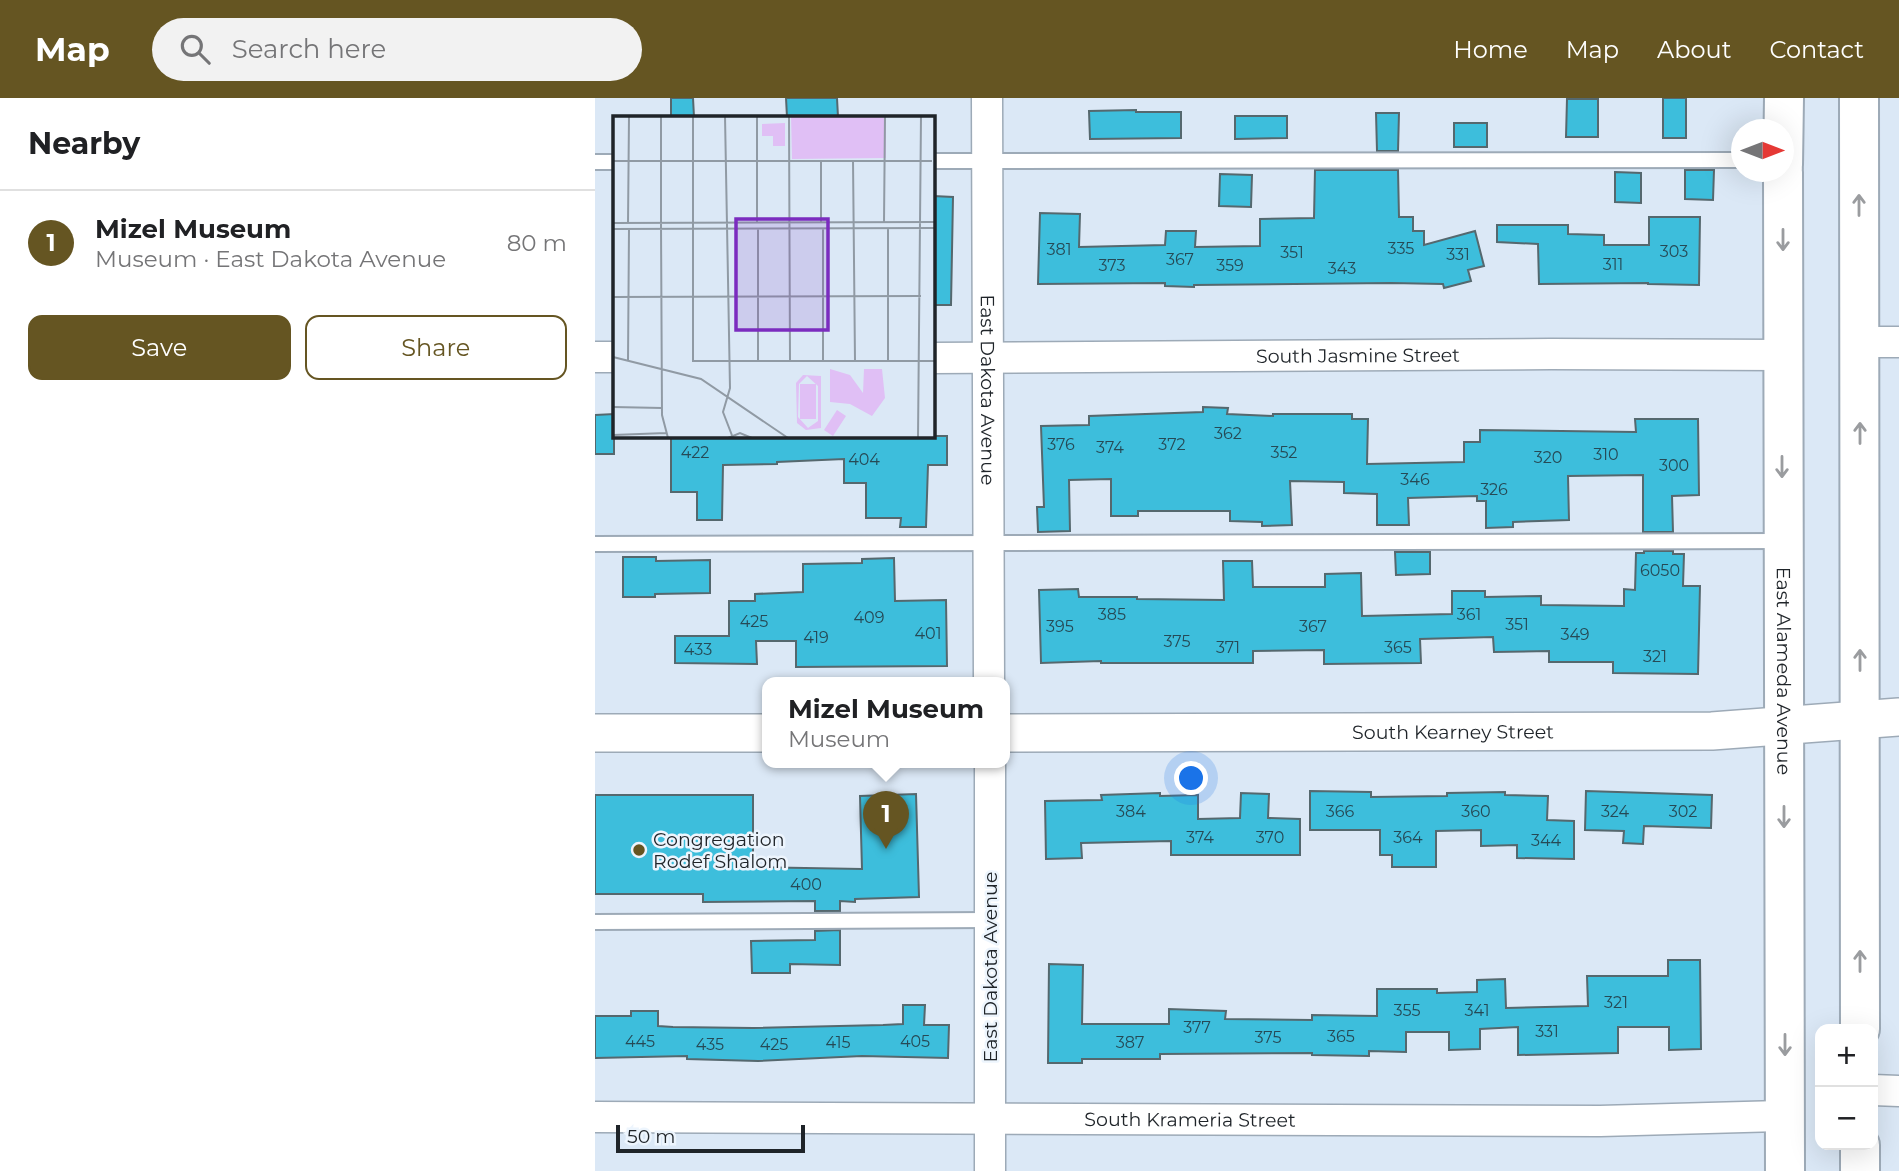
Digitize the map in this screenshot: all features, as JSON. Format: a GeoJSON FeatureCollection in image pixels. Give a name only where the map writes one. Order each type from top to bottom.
{"type":"FeatureCollection","features":[{"type":"Feature","properties":{"kind":"main road"},"geometry":{"type":"LineString","coordinates":[[1784,98],[1784,119]]}},
{"type":"Feature","properties":{"kind":"main road"},"geometry":{"type":"LineString","coordinates":[[1859,98],[1860,1024]]}},
{"type":"Feature","properties":{"kind":"main road","name":"East Alameda Avenue"},"geometry":{"type":"LineString","coordinates":[[1783,182],[1785,1171]]}},
{"type":"Feature","properties":{"kind":"main road"},"geometry":{"type":"LineString","coordinates":[[1860,1150],[1860,1171]]}},
{"type":"Feature","properties":{"kind":"street","name":"East Dakota Avenue"},"geometry":{"type":"LineString","coordinates":[[987,98],[989,677]]}},
{"type":"Feature","properties":{"kind":"street"},"geometry":{"type":"LineString","coordinates":[[1860,342],[1899,342]]}},
{"type":"Feature","properties":{"kind":"street","name":"South Jasmine Street"},"geometry":{"type":"LineString","coordinates":[[935,358],[1782,355]]}},
{"type":"Feature","properties":{"kind":"street"},"geometry":{"type":"LineString","coordinates":[[595,358],[613,358]]}},
{"type":"Feature","properties":{"kind":"street","name":"South Kearney Street"},"geometry":{"type":"LineString","coordinates":[[1010,733],[1699,732],[1899,717]]}},
{"type":"Feature","properties":{"kind":"street"},"geometry":{"type":"LineString","coordinates":[[595,733],[762,733]]}},
{"type":"Feature","properties":{"kind":"street","name":"East Dakota Avenue"},"geometry":{"type":"LineString","coordinates":[[990,768],[990,1171]]}},
{"type":"Feature","properties":{"kind":"street"},"geometry":{"type":"LineString","coordinates":[[1878,1090],[1899,1091]]}},
{"type":"Feature","properties":{"kind":"street","name":"South Krameria Street"},"geometry":{"type":"LineString","coordinates":[[595,1117],[1601,1121],[1784,1115]]}},
{"type":"Feature","properties":{"kind":"lane"},"geometry":{"type":"LineString","coordinates":[[935,162],[1731,160]]}},
{"type":"Feature","properties":{"kind":"lane"},"geometry":{"type":"LineString","coordinates":[[595,162],[613,162]]}},
{"type":"Feature","properties":{"kind":"lane"},"geometry":{"type":"LineString","coordinates":[[595,544],[1783,541]]}},
{"type":"Feature","properties":{"kind":"lane"},"geometry":{"type":"LineString","coordinates":[[595,922],[990,920]]}},
{"type":"Feature","properties":{"kind":"building"},"geometry":{"type":"Polygon","coordinates":[[[671,98],[693,98],[694,116],[671,116],[671,98]]]}},
{"type":"Feature","properties":{"kind":"building"},"geometry":{"type":"Polygon","coordinates":[[[786,98],[837,98],[838,116],[787,116],[786,98]]]}},
{"type":"Feature","properties":{"kind":"building"},"geometry":{"type":"Polygon","coordinates":[[[1663,98],[1686,98],[1686,138],[1663,138],[1663,98]]]}},
{"type":"Feature","properties":{"kind":"building"},"geometry":{"type":"Polygon","coordinates":[[[1567,99],[1598,99],[1598,137],[1566,137],[1567,99]]]}},
{"type":"Feature","properties":{"kind":"building"},"geometry":{"type":"Polygon","coordinates":[[[1089,111],[1181,112],[1181,138],[1090,139],[1089,111]]]}},
{"type":"Feature","properties":{"kind":"building"},"geometry":{"type":"Polygon","coordinates":[[[1376,113],[1399,113],[1398,151],[1377,151],[1376,113]]]}},
{"type":"Feature","properties":{"kind":"building"},"geometry":{"type":"Polygon","coordinates":[[[1235,116],[1287,116],[1287,138],[1235,139],[1235,116]]]}},
{"type":"Feature","properties":{"kind":"building"},"geometry":{"type":"Polygon","coordinates":[[[1454,123],[1487,123],[1487,147],[1454,147],[1454,123]]]}},
{"type":"Feature","properties":{"kind":"building"},"geometry":{"type":"Polygon","coordinates":[[[1315,170],[1398,170],[1399,217],[1413,217],[1413,231],[1424,231],[1424,245],[1475,231],[1484,266],[1468,270],[1471,281],[1444,288],[1443,284],[1391,283],[1194,287],[1165,286],[1165,283],[1038,284],[1040,213],[1080,214],[1079,247],[1165,245],[1166,231],[1196,231],[1195,247],[1260,246],[1260,219],[1314,218],[1315,170]]]}},
{"type":"Feature","properties":{"kind":"building"},"geometry":{"type":"Polygon","coordinates":[[[1685,170],[1714,170],[1713,200],[1685,199],[1685,170]]]}},
{"type":"Feature","properties":{"kind":"building"},"geometry":{"type":"Polygon","coordinates":[[[1615,172],[1641,173],[1641,203],[1615,202],[1615,172]]]}},
{"type":"Feature","properties":{"kind":"building"},"geometry":{"type":"Polygon","coordinates":[[[1220,174],[1252,175],[1251,207],[1219,206],[1220,174]]]}},
{"type":"Feature","properties":{"kind":"building"},"geometry":{"type":"Polygon","coordinates":[[[935,196],[953,197],[951,305],[935,305],[935,196]]]}},
{"type":"Feature","properties":{"kind":"building"},"geometry":{"type":"Polygon","coordinates":[[[1649,217],[1700,217],[1699,285],[1539,284],[1538,244],[1497,242],[1497,225],[1568,225],[1568,234],[1604,235],[1604,245],[1649,245],[1649,217]]]}},
{"type":"Feature","properties":{"kind":"building"},"geometry":{"type":"Polygon","coordinates":[[[1203,407],[1228,408],[1227,414],[1352,414],[1352,419],[1368,419],[1367,464],[1464,462],[1464,442],[1480,442],[1480,430],[1636,432],[1635,419],[1698,419],[1699,495],[1672,496],[1673,532],[1643,532],[1643,475],[1568,476],[1569,520],[1513,522],[1513,527],[1486,528],[1486,501],[1477,501],[1477,496],[1408,498],[1409,525],[1377,525],[1377,494],[1344,493],[1344,482],[1290,481],[1292,525],[1262,526],[1262,522],[1230,521],[1230,511],[1138,511],[1138,516],[1111,516],[1111,479],[1069,480],[1070,531],[1038,532],[1037,507],[1044,507],[1041,426],[1089,425],[1089,416],[1203,412],[1203,407]]]}},
{"type":"Feature","properties":{"kind":"building"},"geometry":{"type":"Polygon","coordinates":[[[613,414],[614,454],[595,454],[595,415],[613,414]]]}},
{"type":"Feature","properties":{"kind":"building"},"geometry":{"type":"Polygon","coordinates":[[[947,436],[947,465],[928,465],[926,527],[900,527],[901,518],[866,518],[866,483],[844,483],[844,459],[723,465],[722,520],[697,520],[697,492],[671,492],[671,438],[947,436]]]}},
{"type":"Feature","properties":{"kind":"building"},"geometry":{"type":"Polygon","coordinates":[[[1673,551],[1673,554],[1684,554],[1683,586],[1700,586],[1698,674],[1613,673],[1613,662],[1549,662],[1549,651],[1494,652],[1493,637],[1420,639],[1421,663],[1324,664],[1324,650],[1253,651],[1253,663],[1041,663],[1039,590],[1078,589],[1079,597],[1224,600],[1223,561],[1252,561],[1253,587],[1325,587],[1325,574],[1361,573],[1362,616],[1452,614],[1452,591],[1485,591],[1485,597],[1541,596],[1541,605],[1624,606],[1624,589],[1635,590],[1636,553],[1673,551]]]}},
{"type":"Feature","properties":{"kind":"building"},"geometry":{"type":"Polygon","coordinates":[[[1395,552],[1430,552],[1430,574],[1396,575],[1395,552]]]}},
{"type":"Feature","properties":{"kind":"building"},"geometry":{"type":"Polygon","coordinates":[[[623,557],[656,557],[656,561],[710,560],[710,593],[623,597],[623,557]]]}},
{"type":"Feature","properties":{"kind":"building"},"geometry":{"type":"Polygon","coordinates":[[[894,558],[895,601],[946,600],[947,666],[796,667],[796,641],[756,641],[757,664],[675,663],[675,636],[729,636],[729,601],[755,601],[755,594],[803,592],[803,564],[862,563],[862,559],[894,558]]]}},
{"type":"Feature","properties":{"kind":"building"},"geometry":{"type":"Polygon","coordinates":[[[1310,791],[1371,792],[1371,797],[1505,792],[1505,795],[1548,796],[1547,820],[1574,821],[1574,859],[1517,858],[1517,845],[1481,846],[1481,830],[1436,831],[1436,867],[1392,867],[1392,855],[1380,855],[1380,830],[1310,830],[1310,791]]]}},
{"type":"Feature","properties":{"kind":"building"},"geometry":{"type":"Polygon","coordinates":[[[1586,791],[1712,795],[1711,828],[1644,826],[1643,844],[1623,843],[1624,831],[1585,830],[1586,791]]]}},
{"type":"Feature","properties":{"kind":"building"},"geometry":{"type":"Polygon","coordinates":[[[1160,793],[1160,796],[1198,795],[1198,819],[1240,818],[1241,793],[1269,794],[1268,818],[1300,819],[1300,855],[1171,855],[1171,841],[1081,843],[1082,858],[1046,859],[1045,801],[1102,800],[1101,795],[1160,793]]]}},
{"type":"Feature","properties":{"kind":"building"},"geometry":{"type":"Polygon","coordinates":[[[916,794],[919,897],[840,901],[840,911],[815,911],[815,901],[703,902],[703,894],[595,894],[595,795],[753,795],[753,867],[862,869],[860,796],[916,794]]]}},
{"type":"Feature","properties":{"kind":"building"},"geometry":{"type":"Polygon","coordinates":[[[840,930],[840,965],[790,964],[790,973],[752,973],[751,941],[815,940],[815,931],[840,930]]]}},
{"type":"Feature","properties":{"kind":"building"},"geometry":{"type":"Polygon","coordinates":[[[1668,960],[1700,960],[1701,1049],[1669,1050],[1669,1027],[1618,1027],[1618,1053],[1518,1055],[1518,1027],[1480,1029],[1480,1049],[1449,1050],[1449,1032],[1406,1032],[1406,1052],[1369,1051],[1369,1056],[1312,1053],[1160,1054],[1160,1059],[1082,1059],[1082,1063],[1048,1063],[1049,964],[1083,965],[1082,1024],[1169,1024],[1169,1009],[1226,1011],[1225,1019],[1312,1020],[1312,1015],[1377,1016],[1377,989],[1437,989],[1437,993],[1477,992],[1477,980],[1505,979],[1506,1008],[1588,1006],[1587,976],[1668,976],[1668,960]]]}},
{"type":"Feature","properties":{"kind":"building"},"geometry":{"type":"Polygon","coordinates":[[[903,1005],[925,1005],[924,1025],[949,1025],[948,1058],[862,1056],[758,1061],[687,1059],[687,1056],[595,1058],[595,1016],[631,1016],[631,1011],[658,1011],[658,1026],[673,1027],[883,1025],[903,1024],[903,1005]]]}},
{"type":"Feature","properties":{"kind":"place","name":"Mizel Museum"},"geometry":{"type":"Point","coordinates":[886,849]}},
{"type":"Feature","properties":{"kind":"place","name":"Congregation Rodef Shalom"},"geometry":{"type":"Point","coordinates":[639,850]}}]}
